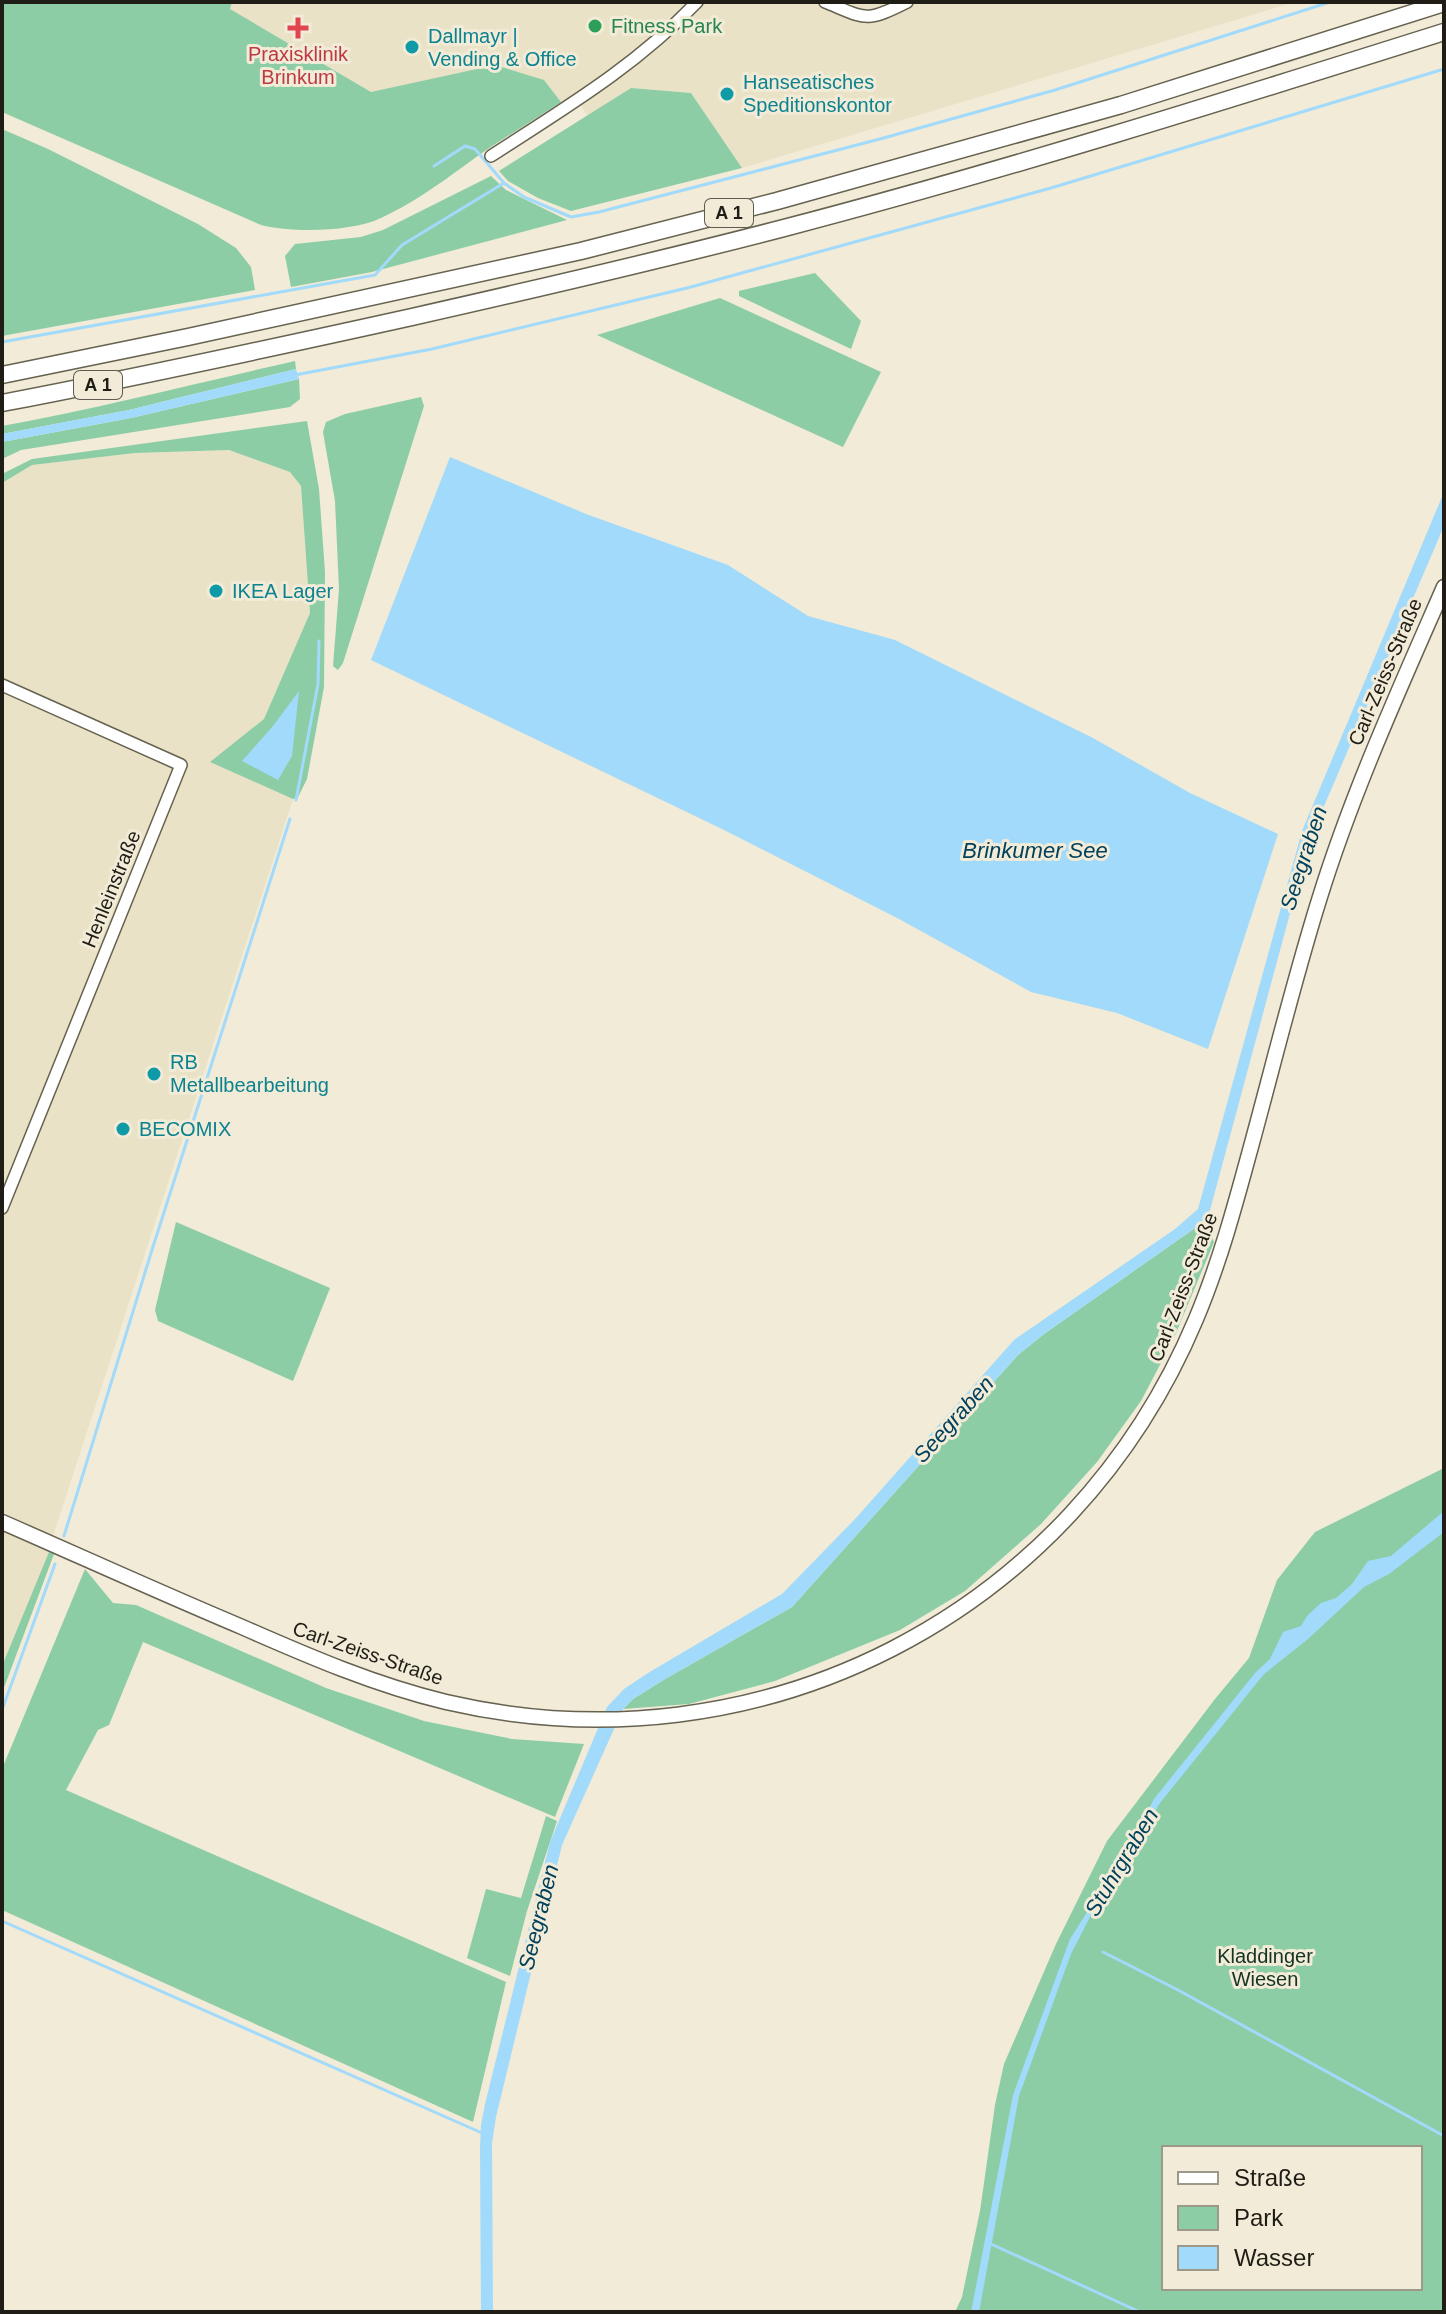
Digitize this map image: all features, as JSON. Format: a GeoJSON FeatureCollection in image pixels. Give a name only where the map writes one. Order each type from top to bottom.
{"type":"FeatureCollection","features":[{"type":"Feature","properties":{"kind":"highway","name":"A 1"},"geometry":{"type":"LineString","coordinates":[[2,375],[581,251],[777,201],[1121,105],[1444,3]]}},
{"type":"Feature","properties":{"kind":"highway","name":"A 1"},"geometry":{"type":"LineString","coordinates":[[2,403],[210,362],[587,277],[785,228],[1227,102],[1444,32]]}},
{"type":"Feature","properties":{"kind":"main road","name":"Carl-Zeiss-Straße"},"geometry":{"type":"LineString","coordinates":[[2,1522],[297,1651],[374,1681],[440,1700],[506,1713],[595,1720],[711,1710],[789,1691],[847,1670],[904,1643],[987,1590],[1035,1551],[1078,1507],[1120,1456],[1166,1383],[1194,1324],[1235,1205],[1299,966],[1332,858],[1372,752],[1444,587]]}},
{"type":"Feature","properties":{"kind":"street"},"geometry":{"type":"LineString","coordinates":[[491,156],[617,74],[666,35],[697,2]]}},
{"type":"Feature","properties":{"kind":"street"},"geometry":{"type":"LineString","coordinates":[[825,2],[866,18],[907,2]]}},
{"type":"Feature","properties":{"kind":"street","name":"Henleinstraße"},"geometry":{"type":"LineString","coordinates":[[2,685],[181,765],[2,1208]]}},
{"type":"Feature","properties":{"kind":"shaded area"},"geometry":{"type":"Polygon","coordinates":[[[232,2],[1295,2],[742,168],[691,93],[631,88],[588,116],[575,96],[561,102],[543,80],[495,65],[371,92],[229,9],[232,2]]]}},
{"type":"Feature","properties":{"kind":"shaded area"},"geometry":{"type":"Polygon","coordinates":[[[229,450],[290,472],[301,486],[310,613],[264,719],[210,762],[293,799],[53,1536],[2,1512],[2,483],[32,465],[135,453],[229,450]]]}},
{"type":"Feature","properties":{"kind":"shaded area"},"geometry":{"type":"Polygon","coordinates":[[[2,1531],[49,1552],[2,1666],[2,1531]]]}},
{"type":"Feature","properties":{"kind":"green space"},"geometry":{"type":"Polygon","coordinates":[[[2,2],[232,2],[230,9],[371,92],[495,65],[544,80],[561,102],[424,194],[381,218],[338,228],[274,228],[2,112],[2,2]]]}},
{"type":"Feature","properties":{"kind":"green space"},"geometry":{"type":"Polygon","coordinates":[[[631,88],[691,93],[742,168],[571,211],[538,198],[508,181],[499,171],[631,88]]]}},
{"type":"Feature","properties":{"kind":"green space"},"geometry":{"type":"Polygon","coordinates":[[[2,129],[198,224],[236,248],[251,267],[255,290],[2,336],[2,129]]]}},
{"type":"Feature","properties":{"kind":"green space"},"geometry":{"type":"Polygon","coordinates":[[[491,176],[506,190],[567,220],[372,272],[291,287],[285,256],[295,244],[361,237],[383,230],[491,176]]]}},
{"type":"Feature","properties":{"kind":"green space"},"geometry":{"type":"Polygon","coordinates":[[[815,273],[861,321],[851,349],[739,296],[739,291],[815,273]]]}},
{"type":"Feature","properties":{"kind":"green space"},"geometry":{"type":"Polygon","coordinates":[[[720,298],[881,372],[843,447],[597,335],[720,298]]]}},
{"type":"Feature","properties":{"kind":"green space"},"geometry":{"type":"Polygon","coordinates":[[[295,361],[296,369],[129,410],[2,434],[2,426],[295,361]]]}},
{"type":"Feature","properties":{"kind":"green space"},"geometry":{"type":"Polygon","coordinates":[[[299,379],[300,399],[290,407],[21,450],[2,459],[2,442],[131,418],[299,379]]]}},
{"type":"Feature","properties":{"kind":"green space"},"geometry":{"type":"Polygon","coordinates":[[[421,397],[424,406],[343,663],[338,670],[333,666],[339,589],[335,501],[323,432],[326,422],[345,414],[421,397]]]}},
{"type":"Feature","properties":{"kind":"green space"},"geometry":{"type":"Polygon","coordinates":[[[307,421],[319,489],[325,572],[324,687],[307,779],[298,797],[293,799],[210,762],[264,719],[310,613],[301,486],[290,472],[229,450],[135,453],[32,465],[2,483],[2,474],[32,459],[307,421]]]}},
{"type":"Feature","properties":{"kind":"green space"},"geometry":{"type":"Polygon","coordinates":[[[1205,1221],[1214,1242],[1174,1338],[1141,1401],[1097,1462],[1041,1524],[965,1591],[900,1630],[775,1681],[689,1704],[623,1709],[665,1679],[792,1607],[1018,1355],[1205,1221]]]}},
{"type":"Feature","properties":{"kind":"green space"},"geometry":{"type":"Polygon","coordinates":[[[176,1222],[330,1288],[293,1381],[158,1321],[155,1310],[176,1222]]]}},
{"type":"Feature","properties":{"kind":"green space","name":"Kladdinger Wiesen"},"geometry":{"type":"Polygon","coordinates":[[[1444,1468],[1444,2312],[955,2312],[962,2297],[980,2211],[1004,2064],[1056,1944],[1107,1841],[1249,1658],[1277,1580],[1315,1532],[1444,1468]]]}},
{"type":"Feature","properties":{"kind":"green space"},"geometry":{"type":"Polygon","coordinates":[[[49,1552],[54,1554],[2,1693],[2,1666],[49,1552]]]}},
{"type":"Feature","properties":{"kind":"green space"},"geometry":{"type":"Polygon","coordinates":[[[85,1569],[113,1603],[136,1605],[326,1688],[424,1721],[512,1739],[584,1744],[555,1817],[143,1642],[109,1725],[98,1730],[66,1790],[506,1982],[473,2122],[2,1910],[2,1769],[85,1569]]]}},
{"type":"Feature","properties":{"kind":"green space"},"geometry":{"type":"Polygon","coordinates":[[[546,1816],[557,1821],[527,1911],[510,1976],[467,1958],[486,1889],[521,1898],[546,1816]]]}},
{"type":"Feature","properties":{"kind":"water"},"geometry":{"type":"Polygon","coordinates":[[[296,369],[299,379],[131,418],[2,442],[2,434],[129,410],[296,369]]]}},
{"type":"Feature","properties":{"kind":"water","name":"Brinkumer See"},"geometry":{"type":"Polygon","coordinates":[[[450,457],[586,514],[728,565],[808,616],[895,640],[1093,738],[1190,793],[1278,834],[1208,1049],[1117,1013],[1031,992],[901,920],[722,829],[371,660],[450,457]]]}},
{"type":"Feature","properties":{"kind":"water","name":"Seegraben"},"geometry":{"type":"Polygon","coordinates":[[[1444,492],[1444,526],[1310,839],[1205,1221],[1018,1355],[792,1607],[665,1679],[623,1709],[562,1845],[496,2117],[492,2143],[493,2312],[481,2312],[480,2148],[485,2104],[550,1842],[607,1707],[624,1689],[648,1673],[782,1594],[856,1518],[1014,1340],[1175,1229],[1198,1209],[1302,831],[1444,492]]]}},
{"type":"Feature","properties":{"kind":"water"},"geometry":{"type":"Polygon","coordinates":[[[299,691],[292,756],[278,780],[242,761],[299,691]]]}},
{"type":"Feature","properties":{"kind":"water","name":"Stuhrgraben"},"geometry":{"type":"Polygon","coordinates":[[[1444,1511],[1444,1532],[1389,1574],[1364,1587],[1308,1639],[1264,1674],[1160,1803],[1090,1917],[1071,1954],[1019,2096],[979,2312],[971,2312],[1013,2095],[1070,1939],[1129,1846],[1154,1799],[1255,1673],[1270,1659],[1283,1632],[1301,1626],[1321,1603],[1336,1598],[1352,1584],[1368,1561],[1391,1556],[1444,1511]]]}},
{"type":"Feature","properties":{"kind":"waterway"},"geometry":{"type":"LineString","coordinates":[[434,166],[465,146],[475,149],[504,183],[524,197],[571,217],[599,212],[1055,90],[1330,2]]}},
{"type":"Feature","properties":{"kind":"waterway"},"geometry":{"type":"LineString","coordinates":[[295,375],[432,349],[691,287],[1051,188],[1444,69]]}},
{"type":"Feature","properties":{"kind":"waterway"},"geometry":{"type":"LineString","coordinates":[[2,342],[375,275],[402,245],[504,183]]}},
{"type":"Feature","properties":{"kind":"waterway"},"geometry":{"type":"LineString","coordinates":[[296,800],[318,684],[319,641]]}},
{"type":"Feature","properties":{"kind":"waterway"},"geometry":{"type":"LineString","coordinates":[[64,1536],[290,819]]}},
{"type":"Feature","properties":{"kind":"waterway"},"geometry":{"type":"LineString","coordinates":[[2,1710],[55,1564]]}},
{"type":"Feature","properties":{"kind":"waterway"},"geometry":{"type":"LineString","coordinates":[[2,1921],[482,2133]]}},
{"type":"Feature","properties":{"kind":"waterway"},"geometry":{"type":"LineString","coordinates":[[1103,1952],[1444,2136]]}},
{"type":"Feature","properties":{"kind":"waterway"},"geometry":{"type":"LineString","coordinates":[[991,2244],[1140,2312]]}},
{"type":"Feature","properties":{"kind":"place","name":"Fitness Park"},"geometry":{"type":"Point","coordinates":[595,26]}},
{"type":"Feature","properties":{"kind":"place","name":"Praxisklinik Brinkum"},"geometry":{"type":"Point","coordinates":[298,28]}},
{"type":"Feature","properties":{"kind":"place","name":"Dallmayr | Vending & Office"},"geometry":{"type":"Point","coordinates":[412,47]}},
{"type":"Feature","properties":{"kind":"place","name":"Hanseatisches Speditionskontor"},"geometry":{"type":"Point","coordinates":[727,94]}},
{"type":"Feature","properties":{"kind":"place","name":"IKEA Lager"},"geometry":{"type":"Point","coordinates":[216,591]}},
{"type":"Feature","properties":{"kind":"place","name":"RB Metallbearbeitung"},"geometry":{"type":"Point","coordinates":[154,1074]}},
{"type":"Feature","properties":{"kind":"place","name":"BECOMIX"},"geometry":{"type":"Point","coordinates":[123,1129]}}]}
